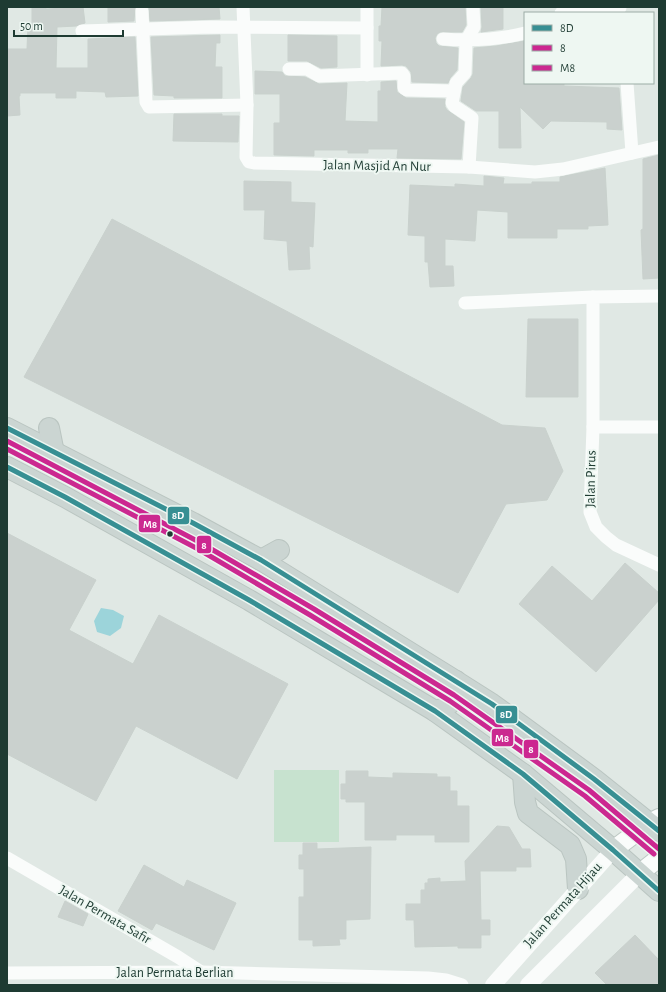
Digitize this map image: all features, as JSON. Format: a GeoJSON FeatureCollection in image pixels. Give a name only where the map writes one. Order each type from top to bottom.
{"type":"FeatureCollection","features":[{"type":"Feature","properties":{"kind":"main road"},"geometry":{"type":"LineString","coordinates":[[7,428],[193,523],[260,560],[492,704],[656,824]]}},
{"type":"Feature","properties":{"kind":"main road"},"geometry":{"type":"LineString","coordinates":[[49,428],[54,453]]}},
{"type":"Feature","properties":{"kind":"main road"},"geometry":{"type":"LineString","coordinates":[[7,467],[105,519],[249,600],[435,711],[523,774],[659,890]]}},
{"type":"Feature","properties":{"kind":"main road"},"geometry":{"type":"LineString","coordinates":[[260,560],[279,550]]}},
{"type":"Feature","properties":{"kind":"main road"},"geometry":{"type":"LineString","coordinates":[[435,711],[442,710],[453,699],[456,681]]}},
{"type":"Feature","properties":{"kind":"main road"},"geometry":{"type":"LineString","coordinates":[[523,774],[525,802],[528,813],[570,845],[576,859],[578,890]]}},
{"type":"Feature","properties":{"kind":"main road","name":"Jalan Permata Hijau"},"geometry":{"type":"LineString","coordinates":[[613,850],[656,824]]}},
{"type":"Feature","properties":{"kind":"main road","name":"Jalan Permata Hijau"},"geometry":{"type":"LineString","coordinates":[[640,873],[659,858]]}},
{"type":"Feature","properties":{"kind":"street","name":"Jalan Masjid An Nur"},"geometry":{"type":"LineString","coordinates":[[243,7],[247,105],[246,157],[247,160],[252,163],[469,167],[535,172],[563,169],[659,147]]}},
{"type":"Feature","properties":{"kind":"street"},"geometry":{"type":"LineString","coordinates":[[367,7],[367,74]]}},
{"type":"Feature","properties":{"kind":"street"},"geometry":{"type":"LineString","coordinates":[[469,167],[473,120],[453,105],[456,84],[465,73],[466,41],[474,27],[474,7]]}},
{"type":"Feature","properties":{"kind":"street"},"geometry":{"type":"LineString","coordinates":[[564,12],[572,9],[620,9]]}},
{"type":"Feature","properties":{"kind":"street"},"geometry":{"type":"LineString","coordinates":[[142,11],[146,102],[149,107],[247,105]]}},
{"type":"Feature","properties":{"kind":"street"},"geometry":{"type":"LineString","coordinates":[[82,31],[244,27],[367,28]]}},
{"type":"Feature","properties":{"kind":"street"},"geometry":{"type":"LineString","coordinates":[[443,39],[466,41],[508,37],[524,33]]}},
{"type":"Feature","properties":{"kind":"street"},"geometry":{"type":"LineString","coordinates":[[289,68],[307,69],[319,76],[404,74],[404,88],[407,90],[454,90]]}},
{"type":"Feature","properties":{"kind":"street"},"geometry":{"type":"LineString","coordinates":[[627,84],[632,153]]}},
{"type":"Feature","properties":{"kind":"street"},"geometry":{"type":"LineString","coordinates":[[465,303],[593,297],[659,296]]}},
{"type":"Feature","properties":{"kind":"street","name":"Jalan Pirus"},"geometry":{"type":"LineString","coordinates":[[593,297],[593,428],[590,512],[596,527],[616,545],[659,565]]}},
{"type":"Feature","properties":{"kind":"street"},"geometry":{"type":"LineString","coordinates":[[593,428],[659,427]]}},
{"type":"Feature","properties":{"kind":"street","name":"Jalan Permata Hijau"},"geometry":{"type":"LineString","coordinates":[[492,985],[613,850]]}},
{"type":"Feature","properties":{"kind":"street","name":"Jalan Permata Safir"},"geometry":{"type":"LineString","coordinates":[[7,858],[178,957],[201,972]]}},
{"type":"Feature","properties":{"kind":"street","name":"Jalan Permata Hijau"},"geometry":{"type":"LineString","coordinates":[[528,985],[640,873]]}},
{"type":"Feature","properties":{"kind":"street","name":"Jalan Permata Berlian"},"geometry":{"type":"LineString","coordinates":[[7,973],[201,972],[428,978],[446,980],[462,985]]}},
{"type":"Feature","properties":{"kind":"green space"},"geometry":{"type":"Polygon","coordinates":[[[274,770],[339,770],[339,842],[274,842],[274,770]]]}},
{"type":"Feature","properties":{"kind":"water"},"geometry":{"type":"Polygon","coordinates":[[[101,608],[113,610],[124,616],[121,628],[110,636],[97,632],[94,621],[101,608]]]}},
{"type":"Feature","properties":{"kind":"building"},"geometry":{"type":"Polygon","coordinates":[[[32,7],[46,7],[46,9],[83,7],[85,23],[76,26],[57,27],[56,68],[88,68],[88,39],[135,37],[138,96],[106,97],[105,92],[76,91],[76,98],[56,98],[56,93],[20,93],[20,115],[7,116],[7,49],[27,49],[28,25],[32,26],[32,7]]]}},
{"type":"Feature","properties":{"kind":"building"},"geometry":{"type":"Polygon","coordinates":[[[108,7],[135,7],[134,21],[108,22],[108,7]]]}},
{"type":"Feature","properties":{"kind":"building"},"geometry":{"type":"Polygon","coordinates":[[[149,7],[219,7],[220,19],[150,21],[149,7]]]}},
{"type":"Feature","properties":{"kind":"building"},"geometry":{"type":"Polygon","coordinates":[[[382,7],[465,7],[466,25],[462,32],[440,32],[435,38],[436,43],[439,46],[458,48],[457,70],[450,78],[448,83],[412,82],[411,72],[406,66],[381,66],[382,41],[379,41],[379,26],[381,26],[382,7]]]}},
{"type":"Feature","properties":{"kind":"building"},"geometry":{"type":"Polygon","coordinates":[[[481,7],[503,7],[503,29],[481,32],[481,7]]]}},
{"type":"Feature","properties":{"kind":"building"},"geometry":{"type":"Polygon","coordinates":[[[220,35],[220,43],[216,43],[215,67],[222,67],[222,98],[174,98],[174,96],[154,95],[151,37],[220,35]]]}},
{"type":"Feature","properties":{"kind":"building"},"geometry":{"type":"Polygon","coordinates":[[[288,35],[337,36],[337,67],[321,68],[307,61],[288,61],[288,35]]]}},
{"type":"Feature","properties":{"kind":"building"},"geometry":{"type":"Polygon","coordinates":[[[524,41],[524,84],[564,84],[564,86],[619,88],[622,130],[607,129],[607,122],[551,121],[543,129],[520,107],[521,148],[499,148],[499,111],[476,111],[461,101],[463,87],[473,74],[474,48],[524,41]]]}},
{"type":"Feature","properties":{"kind":"building"},"geometry":{"type":"Polygon","coordinates":[[[255,71],[282,72],[285,76],[305,77],[319,84],[347,83],[345,121],[378,122],[378,91],[381,91],[381,82],[396,81],[397,92],[406,98],[445,99],[445,107],[447,110],[464,122],[461,159],[397,158],[398,149],[368,149],[368,153],[348,153],[348,150],[314,150],[314,156],[274,155],[274,123],[280,123],[280,94],[255,94],[255,71]]]}},
{"type":"Feature","properties":{"kind":"building"},"geometry":{"type":"Polygon","coordinates":[[[174,114],[222,114],[222,116],[239,116],[238,142],[173,141],[174,114]]]}},
{"type":"Feature","properties":{"kind":"building"},"geometry":{"type":"Polygon","coordinates":[[[659,155],[659,278],[643,279],[641,230],[643,229],[643,159],[659,155]]]}},
{"type":"Feature","properties":{"kind":"building"},"geometry":{"type":"Polygon","coordinates":[[[605,168],[608,225],[588,226],[588,229],[557,229],[557,238],[508,238],[508,212],[477,210],[475,241],[445,239],[445,266],[453,266],[454,286],[430,287],[428,262],[425,262],[425,236],[408,235],[410,185],[455,187],[455,184],[484,186],[484,176],[504,178],[503,184],[560,182],[560,177],[605,168]]]}},
{"type":"Feature","properties":{"kind":"building"},"geometry":{"type":"Polygon","coordinates":[[[244,181],[291,182],[291,202],[315,203],[313,247],[309,246],[310,269],[289,270],[287,241],[264,239],[265,210],[244,210],[244,181]]]}},
{"type":"Feature","properties":{"kind":"building"},"geometry":{"type":"Polygon","coordinates":[[[112,219],[502,425],[545,428],[563,471],[547,500],[506,504],[458,593],[24,377],[112,219]]]}},
{"type":"Feature","properties":{"kind":"building"},"geometry":{"type":"Polygon","coordinates":[[[528,319],[578,319],[578,397],[526,397],[528,319]]]}},
{"type":"Feature","properties":{"kind":"building"},"geometry":{"type":"Polygon","coordinates":[[[7,533],[96,580],[69,630],[133,664],[159,615],[288,684],[237,779],[136,726],[96,801],[7,754],[7,533]]]}},
{"type":"Feature","properties":{"kind":"building"},"geometry":{"type":"Polygon","coordinates":[[[625,563],[659,593],[659,600],[596,672],[519,604],[552,566],[592,601],[625,563]]]}},
{"type":"Feature","properties":{"kind":"building"},"geometry":{"type":"Polygon","coordinates":[[[346,771],[368,771],[368,777],[393,778],[393,773],[437,774],[437,777],[450,777],[450,791],[457,791],[457,806],[469,806],[469,842],[435,842],[435,835],[396,835],[396,840],[365,840],[365,802],[346,802],[346,799],[341,799],[341,784],[346,784],[346,771]]]}},
{"type":"Feature","properties":{"kind":"building"},"geometry":{"type":"Polygon","coordinates":[[[497,826],[509,827],[522,849],[530,849],[531,867],[516,867],[516,871],[480,871],[481,920],[490,920],[490,935],[481,935],[481,948],[458,948],[458,946],[415,947],[414,920],[406,920],[406,904],[421,904],[421,890],[425,890],[425,883],[428,883],[428,879],[440,878],[440,882],[466,881],[465,861],[497,826]]]}},
{"type":"Feature","properties":{"kind":"building"},"geometry":{"type":"Polygon","coordinates":[[[303,843],[317,843],[317,849],[371,847],[370,919],[346,920],[346,939],[339,939],[340,945],[313,946],[313,940],[299,940],[299,897],[304,897],[304,869],[299,869],[299,855],[303,855],[303,843]]]}},
{"type":"Feature","properties":{"kind":"building"},"geometry":{"type":"Polygon","coordinates":[[[144,865],[184,887],[187,880],[236,903],[214,950],[156,923],[152,930],[118,911],[144,865]]]}},
{"type":"Feature","properties":{"kind":"building"},"geometry":{"type":"Polygon","coordinates":[[[65,901],[88,914],[83,926],[58,917],[65,901]]]}},
{"type":"Feature","properties":{"kind":"building"},"geometry":{"type":"Polygon","coordinates":[[[635,935],[659,960],[659,985],[607,985],[595,973],[635,935]]]}},
{"type":"Feature","properties":{"kind":"transit line","name":"8D"},"geometry":{"type":"LineString","coordinates":[[7,428],[193,523],[261,560],[492,704],[594,779],[659,831]]}},
{"type":"Feature","properties":{"kind":"transit line","name":"8"},"geometry":{"type":"LineString","coordinates":[[7,441],[201,543],[314,609],[454,695],[589,790],[659,849]]}},
{"type":"Feature","properties":{"kind":"transit line","name":"M8"},"geometry":{"type":"LineString","coordinates":[[7,449],[198,549],[310,615],[450,701],[585,796],[654,854]]}},
{"type":"Feature","properties":{"kind":"transit line","name":"8D"},"geometry":{"type":"LineString","coordinates":[[7,467],[65,497],[249,600],[435,711],[523,774],[659,891]]}}]}
